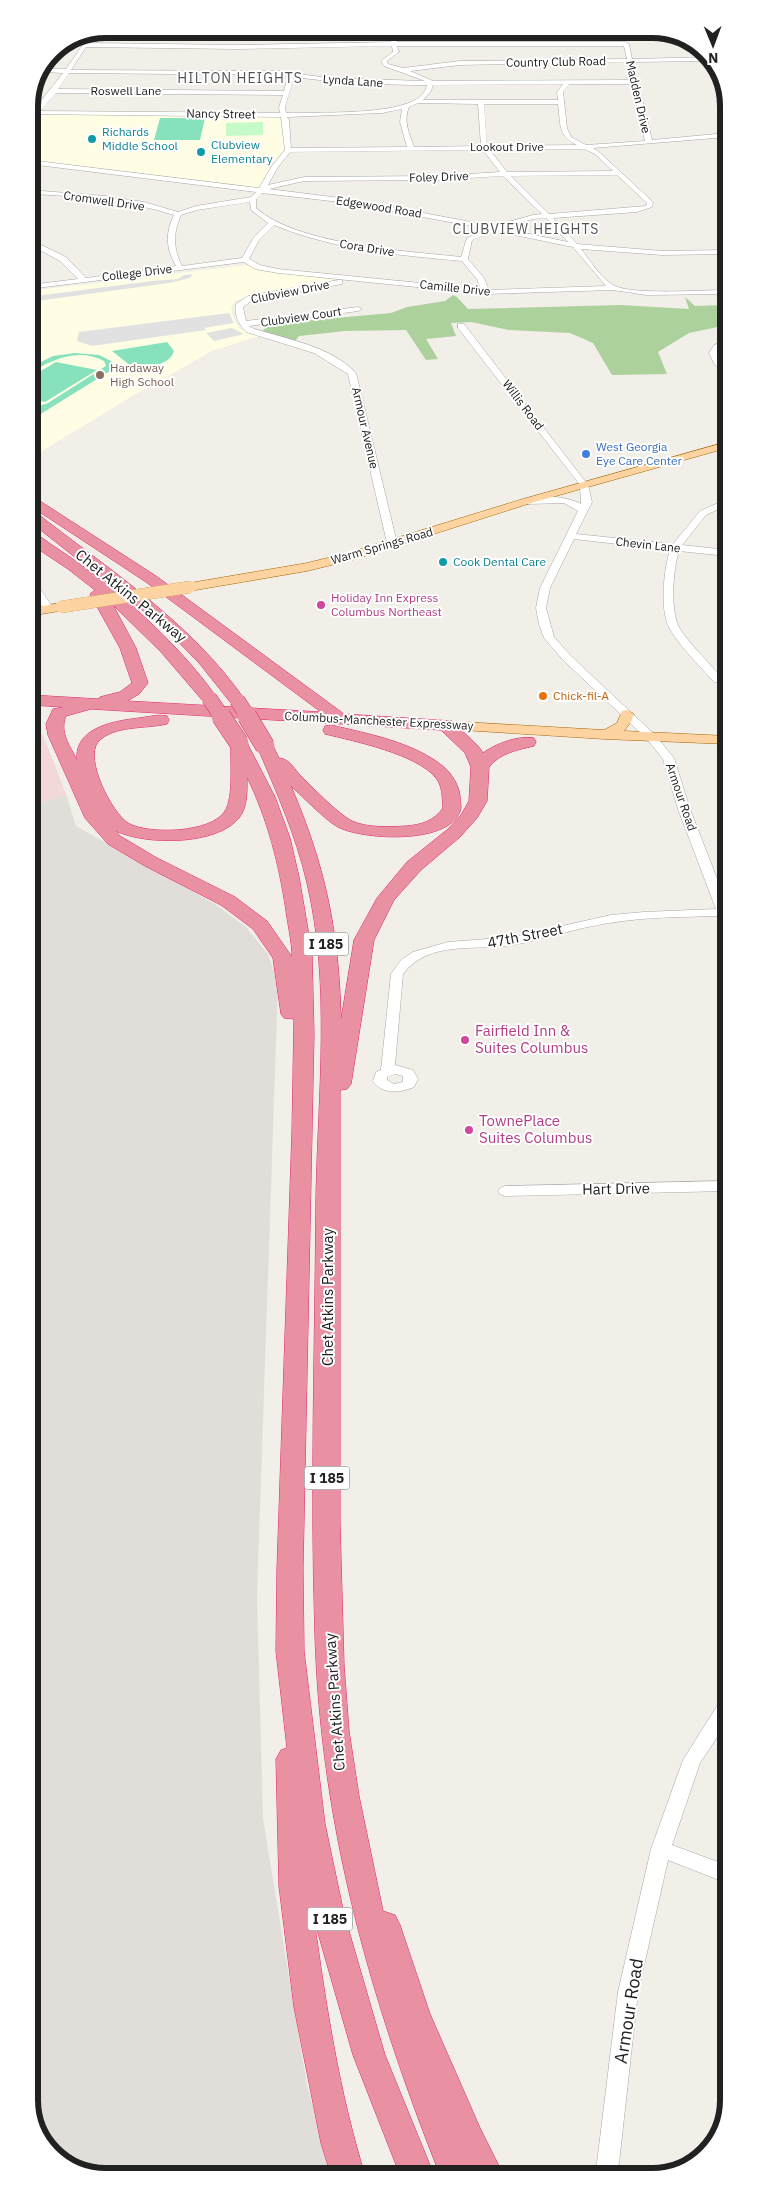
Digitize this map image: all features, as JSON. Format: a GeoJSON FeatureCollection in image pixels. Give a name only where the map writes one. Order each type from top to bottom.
{"type":"FeatureCollection","features":[{"type":"Feature","properties":{"kind":"highway"},"geometry":{"type":"LineString","coordinates":[[38,504],[151,579],[335,725],[398,749],[438,771],[448,782],[453,799],[450,812],[441,822],[421,829],[397,833],[369,831],[345,824],[301,787],[265,746]]}},
{"type":"Feature","properties":{"kind":"highway","name":"Chet Atkins Parkway"},"geometry":{"type":"LineString","coordinates":[[38,521],[169,624],[205,660],[237,700],[265,746],[300,825],[321,902],[331,976],[328,1153],[327,1523],[330,1667],[344,1803],[380,1960],[432,2115],[453,2168]]}},
{"type":"Feature","properties":{"kind":"highway","name":"Chet Atkins Parkway"},"geometry":{"type":"LineString","coordinates":[[38,542],[86,575],[151,632],[185,668],[209,698],[239,743],[266,797],[281,838],[290,877],[302,953],[304,1034],[303,1131],[290,1562],[290,1651],[310,1824],[328,1914],[369,2055],[414,2168]]}},
{"type":"Feature","properties":{"kind":"highway"},"geometry":{"type":"LineString","coordinates":[[86,575],[118,625],[137,667],[140,683],[134,692],[121,698],[66,708],[54,724],[56,735],[75,774],[90,814],[114,840],[151,862],[228,901],[260,925],[283,958],[288,981],[303,1131]]}},
{"type":"Feature","properties":{"kind":"highway","name":"Columbus-Manchester Expressway"},"geometry":{"type":"LineString","coordinates":[[38,702],[66,708],[161,720],[335,725],[446,725]]}},
{"type":"Feature","properties":{"kind":"highway","name":"Columbus-Manchester Expressway"},"geometry":{"type":"LineString","coordinates":[[38,711],[126,706],[460,737]]}},
{"type":"Feature","properties":{"kind":"highway"},"geometry":{"type":"LineString","coordinates":[[161,720],[105,731],[94,737],[87,746],[84,757],[90,776],[107,813],[121,827],[141,834],[160,836],[189,834],[214,826],[232,816],[238,802],[239,743]]}},
{"type":"Feature","properties":{"kind":"highway"},"geometry":{"type":"LineString","coordinates":[[328,1153],[364,940],[386,898],[414,866],[454,833],[468,818],[478,801],[480,767],[473,751],[446,725]]}},
{"type":"Feature","properties":{"kind":"highway"},"geometry":{"type":"LineString","coordinates":[[480,767],[487,756],[498,750],[528,742]]}},
{"type":"Feature","properties":{"kind":"highway"},"geometry":{"type":"LineString","coordinates":[[290,1651],[291,1828],[294,1886],[310,2007],[338,2143],[346,2167]]}},
{"type":"Feature","properties":{"kind":"highway"},"geometry":{"type":"LineString","coordinates":[[344,1803],[414,2014],[468,2140],[483,2168]]}},
{"type":"Feature","properties":{"kind":"main road","name":"Warm Springs Road"},"geometry":{"type":"LineString","coordinates":[[38,611],[307,567],[527,501],[720,447]]}},
{"type":"Feature","properties":{"kind":"main road"},"geometry":{"type":"LineString","coordinates":[[604,735],[620,729],[624,724],[626,714]]}},
{"type":"Feature","properties":{"kind":"main road","name":"Columbus-Manchester Expressway"},"geometry":{"type":"LineString","coordinates":[[446,725],[651,738],[720,740]]}},
{"type":"Feature","properties":{"kind":"main road","name":"Columbus-Manchester Expressway"},"geometry":{"type":"LineString","coordinates":[[460,737],[661,750],[720,751]]}},
{"type":"Feature","properties":{"kind":"street"},"geometry":{"type":"LineString","coordinates":[[393,38],[396,52],[384,61],[390,68],[403,70],[431,82],[428,92],[419,102]]}},
{"type":"Feature","properties":{"kind":"street"},"geometry":{"type":"LineString","coordinates":[[38,108],[56,91],[66,71],[78,57],[88,40]]}},
{"type":"Feature","properties":{"kind":"street"},"geometry":{"type":"LineString","coordinates":[[84,45],[237,47],[394,44]]}},
{"type":"Feature","properties":{"kind":"street","name":"Madden Drive"},"geometry":{"type":"LineString","coordinates":[[394,44],[626,44],[649,143]]}},
{"type":"Feature","properties":{"kind":"street","name":"Country Club Road"},"geometry":{"type":"LineString","coordinates":[[403,70],[460,63],[688,60]]}},
{"type":"Feature","properties":{"kind":"street","name":"Lynda Lane"},"geometry":{"type":"LineString","coordinates":[[48,70],[260,73],[362,82],[634,82]]}},
{"type":"Feature","properties":{"kind":"street"},"geometry":{"type":"LineString","coordinates":[[180,268],[171,253],[170,245],[172,228],[178,214],[196,208],[253,199],[288,150],[286,120],[282,107],[291,76]]}},
{"type":"Feature","properties":{"kind":"street"},"geometry":{"type":"LineString","coordinates":[[486,292],[480,278],[464,259],[469,239],[517,220],[545,216],[638,210],[649,207],[652,203],[597,153],[582,147],[568,138],[564,128],[560,92],[567,82]]}},
{"type":"Feature","properties":{"kind":"street","name":"Roswell Lane"},"geometry":{"type":"LineString","coordinates":[[56,91],[287,93]]}},
{"type":"Feature","properties":{"kind":"street"},"geometry":{"type":"LineString","coordinates":[[419,102],[561,102]]}},
{"type":"Feature","properties":{"kind":"street","name":"Nancy Street"},"geometry":{"type":"LineString","coordinates":[[38,114],[283,115],[382,111],[419,102]]}},
{"type":"Feature","properties":{"kind":"street"},"geometry":{"type":"LineString","coordinates":[[481,102],[484,147],[505,174],[576,246],[604,281],[613,288]]}},
{"type":"Feature","properties":{"kind":"street"},"geometry":{"type":"LineString","coordinates":[[406,106],[402,115],[403,127],[411,148]]}},
{"type":"Feature","properties":{"kind":"street","name":"Lookout Drive"},"geometry":{"type":"LineString","coordinates":[[288,150],[582,147],[720,136]]}},
{"type":"Feature","properties":{"kind":"street","name":"Edgewood Road"},"geometry":{"type":"LineString","coordinates":[[38,163],[392,208],[576,246],[662,253],[720,252]]}},
{"type":"Feature","properties":{"kind":"street","name":"Foley Drive"},"geometry":{"type":"LineString","coordinates":[[261,190],[304,179],[436,178],[505,174],[618,173]]}},
{"type":"Feature","properties":{"kind":"street","name":"Cromwell Drive"},"geometry":{"type":"LineString","coordinates":[[38,193],[126,202],[162,208],[178,214]]}},
{"type":"Feature","properties":{"kind":"street"},"geometry":{"type":"LineString","coordinates":[[245,260],[248,252],[265,228],[273,223],[260,216],[253,209],[253,199]]}},
{"type":"Feature","properties":{"kind":"street","name":"Cora Drive"},"geometry":{"type":"LineString","coordinates":[[273,223],[307,236],[358,248],[464,259]]}},
{"type":"Feature","properties":{"kind":"street"},"geometry":{"type":"LineString","coordinates":[[38,246],[63,259],[84,280]]}},
{"type":"Feature","properties":{"kind":"street","name":"College Drive"},"geometry":{"type":"LineString","coordinates":[[38,286],[245,260]]}},
{"type":"Feature","properties":{"kind":"street","name":"Camille Drive"},"geometry":{"type":"LineString","coordinates":[[245,260],[258,267],[278,271],[486,292],[613,288],[646,293],[720,292]]}},
{"type":"Feature","properties":{"kind":"street","name":"Clubview Drive"},"geometry":{"type":"LineString","coordinates":[[268,336],[249,330],[239,314],[239,306],[252,298],[360,279]]}},
{"type":"Feature","properties":{"kind":"street","name":"Clubview Court"},"geometry":{"type":"LineString","coordinates":[[244,324],[358,309]]}},
{"type":"Feature","properties":{"kind":"street","name":"Willis Road"},"geometry":{"type":"LineString","coordinates":[[460,326],[489,360],[584,485]]}},
{"type":"Feature","properties":{"kind":"street","name":"Armour Avenue"},"geometry":{"type":"LineString","coordinates":[[268,336],[308,348],[343,365],[352,373],[392,543]]}},
{"type":"Feature","properties":{"kind":"street"},"geometry":{"type":"LineString","coordinates":[[720,346],[713,353],[715,360],[720,366]]}},
{"type":"Feature","properties":{"kind":"street","name":"Armour Road"},"geometry":{"type":"LineString","coordinates":[[584,485],[587,502],[544,588],[541,608],[544,624],[549,638],[567,658],[651,738],[668,758],[684,808],[720,901]]}},
{"type":"Feature","properties":{"kind":"street"},"geometry":{"type":"LineString","coordinates":[[527,501],[564,501],[579,506],[583,511]]}},
{"type":"Feature","properties":{"kind":"street"},"geometry":{"type":"LineString","coordinates":[[718,680],[674,628],[668,609],[670,564],[675,548],[703,513],[720,505]]}},
{"type":"Feature","properties":{"kind":"street","name":"Chevin Lane"},"geometry":{"type":"LineString","coordinates":[[570,536],[720,552]]}},
{"type":"Feature","properties":{"kind":"street"},"geometry":{"type":"LineString","coordinates":[[38,588],[55,608]]}},
{"type":"Feature","properties":{"kind":"street","name":"47th Street"},"geometry":{"type":"LineString","coordinates":[[388,1070],[397,974],[401,966],[409,958],[440,948],[511,942],[596,921],[685,913],[720,916]]}},
{"type":"Feature","properties":{"kind":"street","name":"Hart Drive"},"geometry":{"type":"LineString","coordinates":[[505,1191],[720,1186]]}},
{"type":"Feature","properties":{"kind":"street","name":"Armour Road"},"geometry":{"type":"LineString","coordinates":[[606,2168],[628,1992],[661,1849],[692,1760],[720,1717]]}},
{"type":"Feature","properties":{"kind":"street"},"geometry":{"type":"LineString","coordinates":[[661,1849],[720,1872]]}},
{"type":"Feature","properties":{"kind":"shaded area"},"geometry":{"type":"Polygon","coordinates":[[[38,114],[280,116],[285,149],[270,166],[265,180],[258,188],[38,161],[38,114]]]}},
{"type":"Feature","properties":{"kind":"shaded area","name":"Hardaway High School"},"geometry":{"type":"Polygon","coordinates":[[[247,265],[264,271],[340,280],[252,296],[235,301],[231,308],[234,320],[240,329],[259,336],[212,351],[129,398],[38,454],[38,290],[247,265]]]}},
{"type":"Feature","properties":{"kind":"shaded area"},"geometry":{"type":"Polygon","coordinates":[[[193,274],[190,278],[169,283],[38,301],[38,296],[178,279],[184,275],[193,274]]]}},
{"type":"Feature","properties":{"kind":"shaded area"},"geometry":{"type":"Polygon","coordinates":[[[229,313],[234,323],[204,328],[206,330],[92,346],[77,341],[79,332],[229,313]]]}},
{"type":"Feature","properties":{"kind":"shaded area"},"geometry":{"type":"Polygon","coordinates":[[[232,328],[244,334],[214,341],[206,333],[232,328]]]}},
{"type":"Feature","properties":{"kind":"shaded area"},"geometry":{"type":"Polygon","coordinates":[[[38,732],[43,735],[66,794],[38,804],[38,732]]]}},
{"type":"Feature","properties":{"kind":"shaded area"},"geometry":{"type":"Polygon","coordinates":[[[66,794],[76,826],[215,904],[246,927],[268,954],[278,984],[257,1596],[263,1819],[307,2086],[331,2167],[92,2166],[76,2160],[58,2147],[49,2137],[38,2108],[38,804],[66,794]]]}},
{"type":"Feature","properties":{"kind":"green space"},"geometry":{"type":"Polygon","coordinates":[[[160,118],[205,118],[200,140],[154,140],[160,118]]]}},
{"type":"Feature","properties":{"kind":"green space"},"geometry":{"type":"Polygon","coordinates":[[[263,122],[263,135],[226,136],[226,123],[263,122]]]}},
{"type":"Feature","properties":{"kind":"green space"},"geometry":{"type":"Polygon","coordinates":[[[453,295],[468,309],[621,305],[689,309],[685,297],[695,306],[720,305],[720,326],[689,333],[658,352],[667,374],[612,375],[593,343],[570,333],[509,330],[471,322],[451,323],[456,336],[426,339],[438,359],[426,360],[406,330],[345,331],[299,336],[295,341],[263,331],[266,327],[292,322],[391,313],[407,307],[445,301],[453,295]]]}},
{"type":"Feature","properties":{"kind":"green space"},"geometry":{"type":"Polygon","coordinates":[[[167,342],[174,351],[172,356],[158,365],[136,370],[112,351],[167,342]]]}},
{"type":"Feature","properties":{"kind":"green space"},"geometry":{"type":"Polygon","coordinates":[[[75,353],[99,355],[113,362],[114,366],[110,371],[38,415],[38,406],[48,403],[106,366],[104,361],[94,357],[75,355],[56,360],[38,368],[38,364],[53,356],[75,353]]]}},
{"type":"Feature","properties":{"kind":"green space"},"geometry":{"type":"Polygon","coordinates":[[[56,362],[97,370],[45,402],[38,401],[38,373],[56,362]]]}},
{"type":"Feature","properties":{"kind":"place","name":"Richards Middle School"},"geometry":{"type":"Point","coordinates":[92,139]}},
{"type":"Feature","properties":{"kind":"place","name":"Clubview Elementary"},"geometry":{"type":"Point","coordinates":[201,152]}},
{"type":"Feature","properties":{"kind":"place","name":"Hardaway High School"},"geometry":{"type":"Point","coordinates":[100,375]}},
{"type":"Feature","properties":{"kind":"place","name":"West Georgia Eye Care Center"},"geometry":{"type":"Point","coordinates":[586,454]}},
{"type":"Feature","properties":{"kind":"place","name":"Cook Dental Care"},"geometry":{"type":"Point","coordinates":[443,562]}},
{"type":"Feature","properties":{"kind":"place","name":"Holiday Inn Express Columbus Northeast"},"geometry":{"type":"Point","coordinates":[321,605]}},
{"type":"Feature","properties":{"kind":"place","name":"Chick-fil-A"},"geometry":{"type":"Point","coordinates":[543,696]}},
{"type":"Feature","properties":{"kind":"place","name":"Fairfield Inn & Suites Columbus"},"geometry":{"type":"Point","coordinates":[465,1040]}},
{"type":"Feature","properties":{"kind":"place","name":"TownePlace Suites Columbus"},"geometry":{"type":"Point","coordinates":[469,1130]}},
{"type":"Feature","properties":{"kind":"district","name":"HILTON HEIGHTS"},"geometry":{"type":"Point","coordinates":[240,78]}},
{"type":"Feature","properties":{"kind":"district","name":"CLUBVIEW HEIGHTS"},"geometry":{"type":"Point","coordinates":[526,229]}}]}
